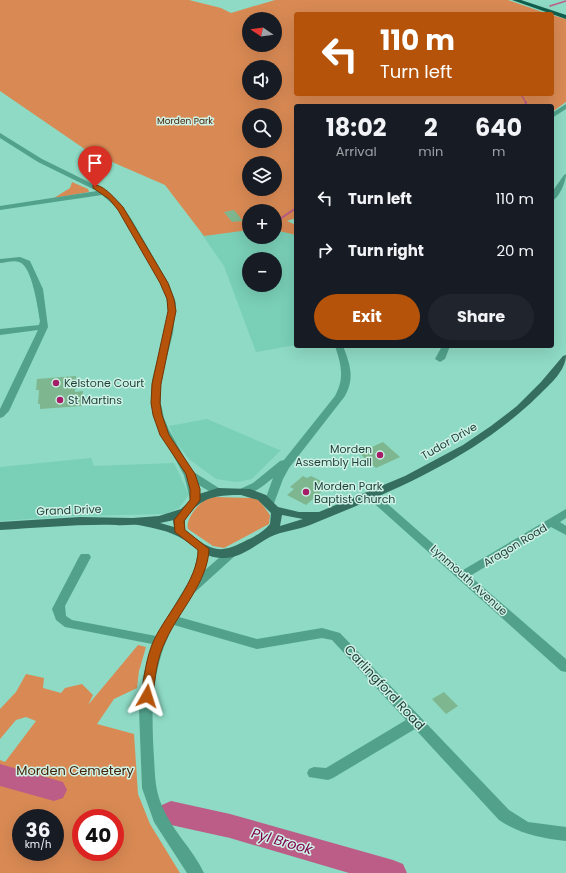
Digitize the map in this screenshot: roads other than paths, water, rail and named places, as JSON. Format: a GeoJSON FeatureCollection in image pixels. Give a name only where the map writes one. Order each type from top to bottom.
{"type":"FeatureCollection","features":[{"type":"Feature","properties":{"kind":"highway"},"geometry":{"type":"LineString","coordinates":[[515,0],[553,12]]}},
{"type":"Feature","properties":{"kind":"highway"},"geometry":{"type":"LineString","coordinates":[[523,0],[566,16]]}},
{"type":"Feature","properties":{"kind":"highway"},"geometry":{"type":"LineString","coordinates":[[554,12],[566,16]]}},
{"type":"Feature","properties":{"kind":"main road","name":"Tudor Drive"},"geometry":{"type":"LineString","coordinates":[[270,533],[306,523],[435,466],[491,431],[534,394],[566,358]]}},
{"type":"Feature","properties":{"kind":"main road"},"geometry":{"type":"LineString","coordinates":[[218,492],[242,492],[254,494],[272,506],[277,517],[276,524],[270,533],[231,554],[220,554],[204,549],[180,532],[179,520],[195,500],[202,495],[218,492]]}},
{"type":"Feature","properties":{"kind":"main road","name":"Tudor Drive"},"geometry":{"type":"LineString","coordinates":[[272,506],[299,516],[324,514]]}},
{"type":"Feature","properties":{"kind":"main road","name":"Grand Drive"},"geometry":{"type":"LineString","coordinates":[[0,526],[80,521],[138,522],[174,517],[184,512]]}},
{"type":"Feature","properties":{"kind":"main road","name":"Grand Drive"},"geometry":{"type":"LineString","coordinates":[[138,522],[180,532]]}},
{"type":"Feature","properties":{"kind":"street"},"geometry":{"type":"LineString","coordinates":[[554,115],[566,106]]}},
{"type":"Feature","properties":{"kind":"street"},"geometry":{"type":"LineString","coordinates":[[0,135],[37,159],[105,192],[116,203],[128,220],[164,283],[171,299],[172,311],[156,384],[157,415],[165,435],[190,474],[195,489],[195,500]]}},
{"type":"Feature","properties":{"kind":"street"},"geometry":{"type":"LineString","coordinates":[[554,195],[566,176]]}},
{"type":"Feature","properties":{"kind":"street"},"geometry":{"type":"LineString","coordinates":[[0,208],[105,192]]}},
{"type":"Feature","properties":{"kind":"street"},"geometry":{"type":"LineString","coordinates":[[0,261],[20,259],[27,263],[40,295],[44,315],[44,327],[2,413]]}},
{"type":"Feature","properties":{"kind":"street"},"geometry":{"type":"LineString","coordinates":[[0,332],[44,327]]}},
{"type":"Feature","properties":{"kind":"street"},"geometry":{"type":"LineString","coordinates":[[242,492],[257,485],[288,460],[337,401],[343,390],[346,369],[340,348]]}},
{"type":"Feature","properties":{"kind":"street"},"geometry":{"type":"LineString","coordinates":[[440,359],[445,348]]}},
{"type":"Feature","properties":{"kind":"street"},"geometry":{"type":"LineString","coordinates":[[272,506],[275,485],[288,460]]}},
{"type":"Feature","properties":{"kind":"street"},"geometry":{"type":"LineString","coordinates":[[190,474],[218,492]]}},
{"type":"Feature","properties":{"kind":"street","name":"Lynmouth Avenue"},"geometry":{"type":"LineString","coordinates":[[371,495],[566,667]]}},
{"type":"Feature","properties":{"kind":"street","name":"Aragon Road"},"geometry":{"type":"LineString","coordinates":[[463,576],[566,513]]}},
{"type":"Feature","properties":{"kind":"street"},"geometry":{"type":"LineString","coordinates":[[552,522],[566,531]]}},
{"type":"Feature","properties":{"kind":"street"},"geometry":{"type":"LineString","coordinates":[[196,873],[168,832],[151,797],[146,747],[146,715],[149,676],[159,641],[189,591],[204,560],[204,549]]}},
{"type":"Feature","properties":{"kind":"street"},"geometry":{"type":"LineString","coordinates":[[189,591],[231,554]]}},
{"type":"Feature","properties":{"kind":"street"},"geometry":{"type":"LineString","coordinates":[[85,557],[59,606],[58,613],[61,620],[70,624],[159,641]]}},
{"type":"Feature","properties":{"kind":"street","name":"Carlingford Road"},"geometry":{"type":"LineString","coordinates":[[171,619],[257,644],[322,633],[336,636],[504,815],[518,825],[530,830],[566,834]]}},
{"type":"Feature","properties":{"kind":"street"},"geometry":{"type":"LineString","coordinates":[[314,772],[328,774],[416,721]]}},
{"type":"Feature","properties":{"kind":"waterway"},"geometry":{"type":"LineString","coordinates":[[550,6],[566,1]]}},
{"type":"Feature","properties":{"kind":"waterway"},"geometry":{"type":"LineString","coordinates":[[522,96],[526,103]]}},
{"type":"Feature","properties":{"kind":"waterway"},"geometry":{"type":"LineString","coordinates":[[282,218],[294,209]]}},
{"type":"Feature","properties":{"kind":"waterway","name":"Pyl Brook"},"geometry":{"type":"LineString","coordinates":[[0,775],[54,790]]}},
{"type":"Feature","properties":{"kind":"waterway","name":"Pyl Brook"},"geometry":{"type":"LineString","coordinates":[[171,813],[230,826],[393,873]]}},
{"type":"Feature","properties":{"kind":"place","name":"Kelstone Court"},"geometry":{"type":"Point","coordinates":[56,383]}},
{"type":"Feature","properties":{"kind":"place","name":"St Martins"},"geometry":{"type":"Point","coordinates":[60,400]}},
{"type":"Feature","properties":{"kind":"place","name":"Morden Assembly Hall"},"geometry":{"type":"Point","coordinates":[380,455]}},
{"type":"Feature","properties":{"kind":"place","name":"Morden Park Baptist Church"},"geometry":{"type":"Point","coordinates":[306,492]}},
{"type":"Feature","properties":{"kind":"park label","name":"Morden Park"},"geometry":{"type":"Point","coordinates":[185,121]}},
{"type":"Feature","properties":{"kind":"park label","name":"Morden Cemetery"},"geometry":{"type":"Point","coordinates":[75,770]}}]}
